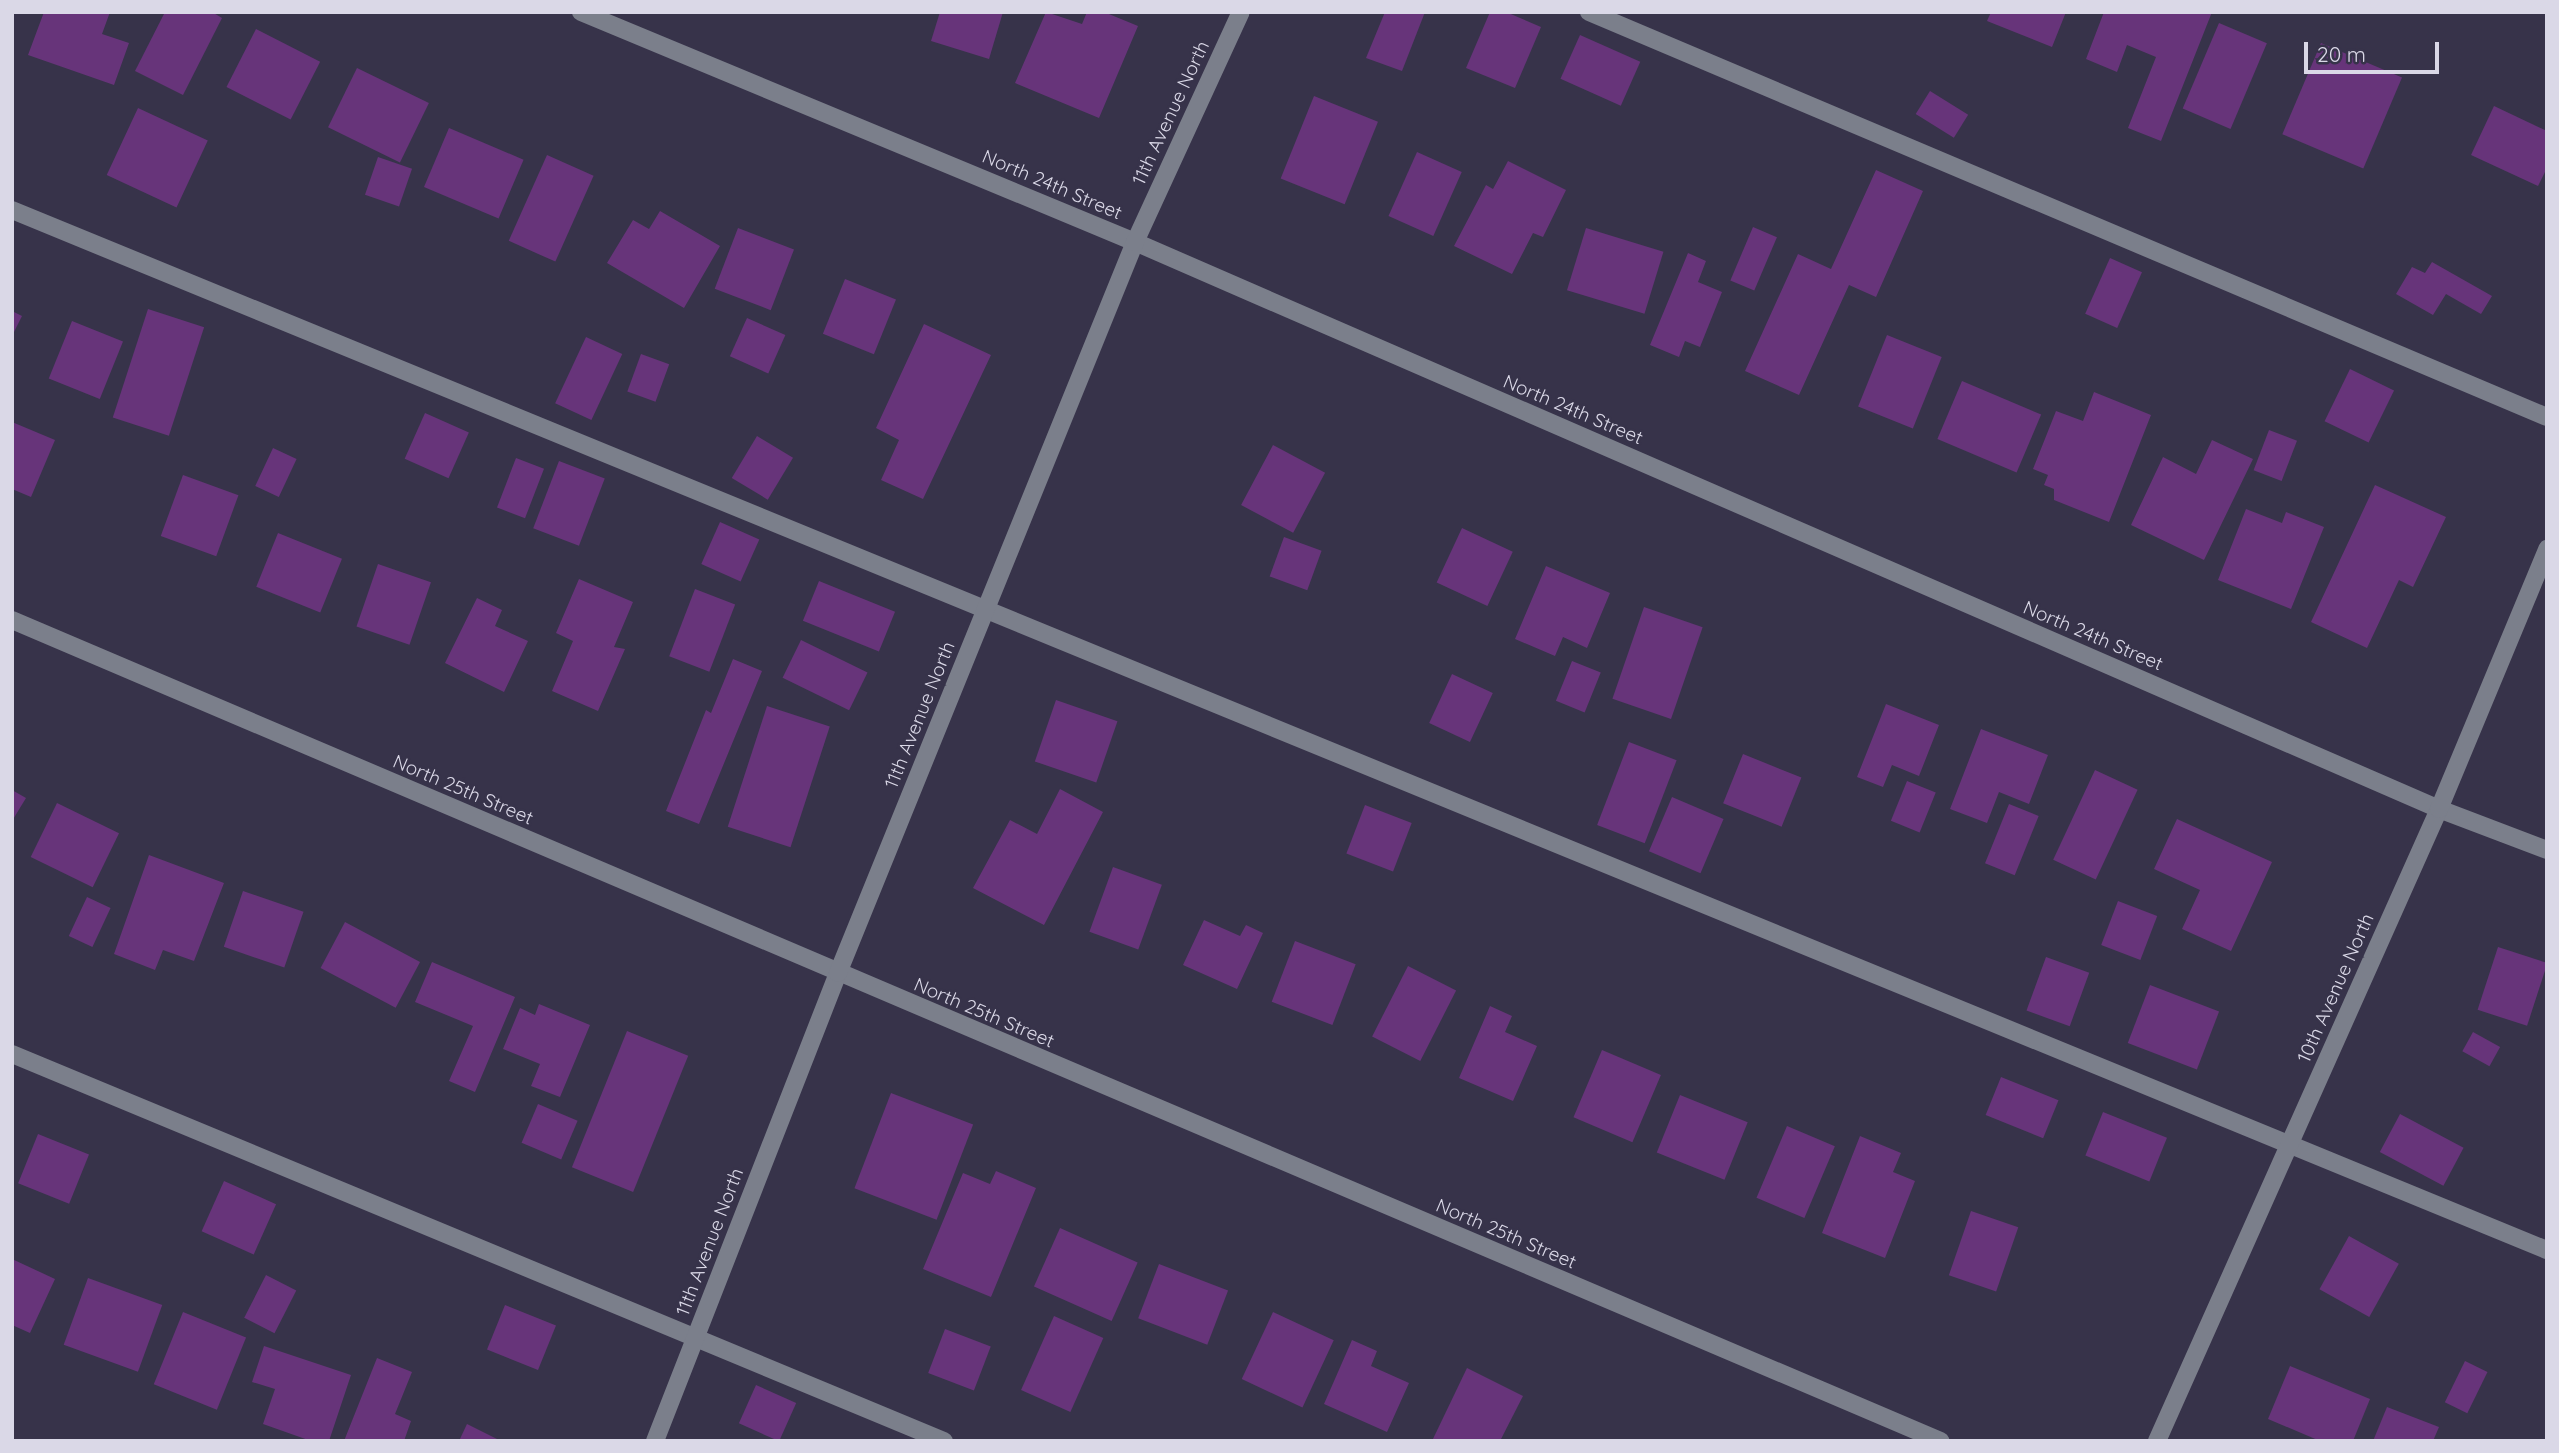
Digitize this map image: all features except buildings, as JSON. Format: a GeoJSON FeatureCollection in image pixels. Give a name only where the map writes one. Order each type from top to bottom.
{"type":"FeatureCollection","features":[{"type":"Feature","properties":{"kind":"street","name":"North 24th Street"},"geometry":{"type":"LineString","coordinates":[[581,12],[1135,242],[2439,809],[2547,850]]}},
{"type":"Feature","properties":{"kind":"street","name":"11th Avenue North"},"geometry":{"type":"LineString","coordinates":[[655,1441],[838,973],[1135,242],[1241,12]]}},
{"type":"Feature","properties":{"kind":"street"},"geometry":{"type":"LineString","coordinates":[[1589,12],[2547,417]]}},
{"type":"Feature","properties":{"kind":"street"},"geometry":{"type":"LineString","coordinates":[[12,210],[2547,1250]]}},
{"type":"Feature","properties":{"kind":"street","name":"10th Avenue North"},"geometry":{"type":"LineString","coordinates":[[2157,1441],[2439,809],[2547,549]]}},
{"type":"Feature","properties":{"kind":"street","name":"North 25th Street"},"geometry":{"type":"LineString","coordinates":[[12,620],[1941,1441]]}},
{"type":"Feature","properties":{"kind":"street"},"geometry":{"type":"LineString","coordinates":[[12,1054],[944,1441]]}}]}
